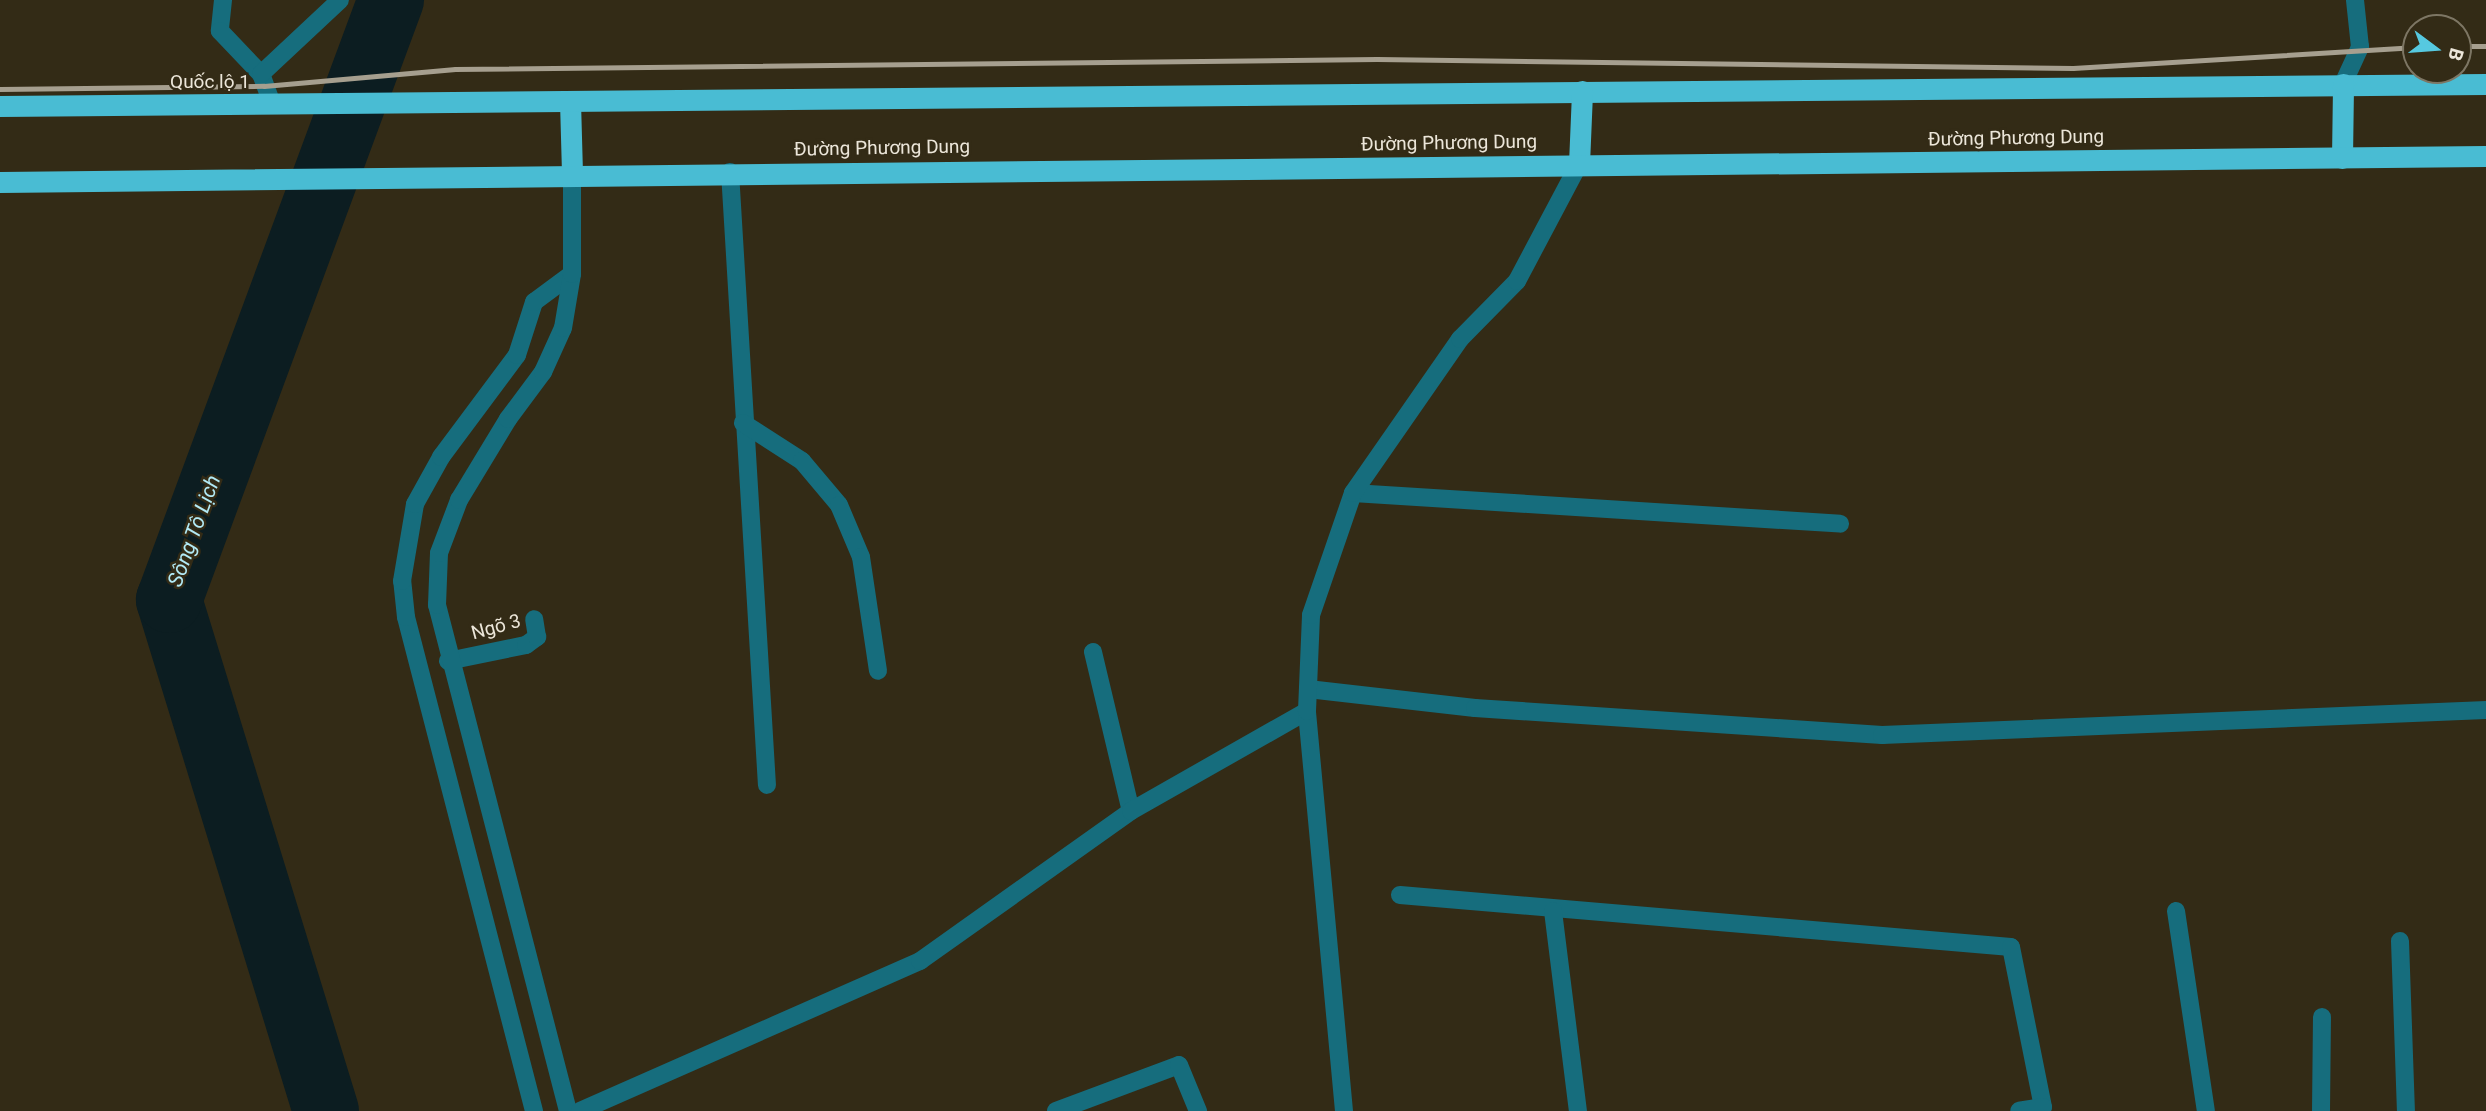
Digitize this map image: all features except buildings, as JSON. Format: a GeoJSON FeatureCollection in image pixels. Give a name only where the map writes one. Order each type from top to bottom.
{"type":"FeatureCollection","features":[{"type":"Feature","properties":{"kind":"highway"},"geometry":{"type":"LineString","coordinates":[[572,174],[570,100],[2486,84]]}},
{"type":"Feature","properties":{"kind":"highway"},"geometry":{"type":"LineString","coordinates":[[2342,158],[2343,85]]}},
{"type":"Feature","properties":{"kind":"highway"},"geometry":{"type":"LineString","coordinates":[[1579,164],[1582,91]]}},
{"type":"Feature","properties":{"kind":"highway","name":"Quốc lộ 1"},"geometry":{"type":"LineString","coordinates":[[0,106],[570,100]]}},
{"type":"Feature","properties":{"kind":"highway","name":"Đường Phương Dung"},"geometry":{"type":"LineString","coordinates":[[0,182],[295,181],[730,172],[2486,156]]}},
{"type":"Feature","properties":{"kind":"street"},"geometry":{"type":"LineString","coordinates":[[223,0],[220,31],[261,74],[272,104]]}},
{"type":"Feature","properties":{"kind":"street"},"geometry":{"type":"LineString","coordinates":[[261,74],[340,0]]}},
{"type":"Feature","properties":{"kind":"street"},"geometry":{"type":"LineString","coordinates":[[2343,85],[2360,47],[2355,0]]}},
{"type":"Feature","properties":{"kind":"street"},"geometry":{"type":"LineString","coordinates":[[1344,1111],[1307,711],[1311,615],[1353,493],[1460,339],[1517,281],[1579,164]]}},
{"type":"Feature","properties":{"kind":"street"},"geometry":{"type":"LineString","coordinates":[[730,172],[766,785]]}},
{"type":"Feature","properties":{"kind":"street"},"geometry":{"type":"LineString","coordinates":[[568,1111],[448,661],[436,605],[439,553],[459,500],[508,419],[543,372],[563,328],[572,274],[572,174]]}},
{"type":"Feature","properties":{"kind":"street"},"geometry":{"type":"LineString","coordinates":[[534,1111],[406,617],[402,582],[415,504],[441,457],[517,355],[534,302],[572,274]]}},
{"type":"Feature","properties":{"kind":"street"},"geometry":{"type":"LineString","coordinates":[[743,423],[802,461],[839,505],[861,557],[878,671]]}},
{"type":"Feature","properties":{"kind":"street"},"geometry":{"type":"LineString","coordinates":[[1353,493],[1840,524]]}},
{"type":"Feature","properties":{"kind":"street","name":"Ngõ 3"},"geometry":{"type":"LineString","coordinates":[[448,661],[526,645],[537,637],[534,619]]}},
{"type":"Feature","properties":{"kind":"street"},"geometry":{"type":"LineString","coordinates":[[1093,652],[1131,811]]}},
{"type":"Feature","properties":{"kind":"street"},"geometry":{"type":"LineString","coordinates":[[1308,689],[1475,708],[1882,735],[2486,710]]}},
{"type":"Feature","properties":{"kind":"street"},"geometry":{"type":"LineString","coordinates":[[580,1111],[920,961],[1131,811],[1307,711]]}},
{"type":"Feature","properties":{"kind":"street"},"geometry":{"type":"LineString","coordinates":[[1400,895],[1553,911],[2011,947],[2043,1109],[2019,1111]]}},
{"type":"Feature","properties":{"kind":"street"},"geometry":{"type":"LineString","coordinates":[[1553,911],[1577,1111]]}},
{"type":"Feature","properties":{"kind":"street"},"geometry":{"type":"LineString","coordinates":[[2176,911],[2206,1111]]}},
{"type":"Feature","properties":{"kind":"street"},"geometry":{"type":"LineString","coordinates":[[2400,942],[2406,1111]]}},
{"type":"Feature","properties":{"kind":"street"},"geometry":{"type":"LineString","coordinates":[[2321,1111],[2322,1017]]}},
{"type":"Feature","properties":{"kind":"street"},"geometry":{"type":"LineString","coordinates":[[1056,1111],[1179,1065],[1198,1111]]}},
{"type":"Feature","properties":{"kind":"waterway","name":"Sông Tô Lịch"},"geometry":{"type":"LineString","coordinates":[[326,1111],[169,600],[391,0]]}},
{"type":"Feature","properties":{"kind":"railway"},"geometry":{"type":"LineString","coordinates":[[2472,46],[2486,46]]}},
{"type":"Feature","properties":{"kind":"railway"},"geometry":{"type":"LineString","coordinates":[[0,89],[264,86],[455,69],[1377,59],[2073,68],[2402,48]]}}]}
